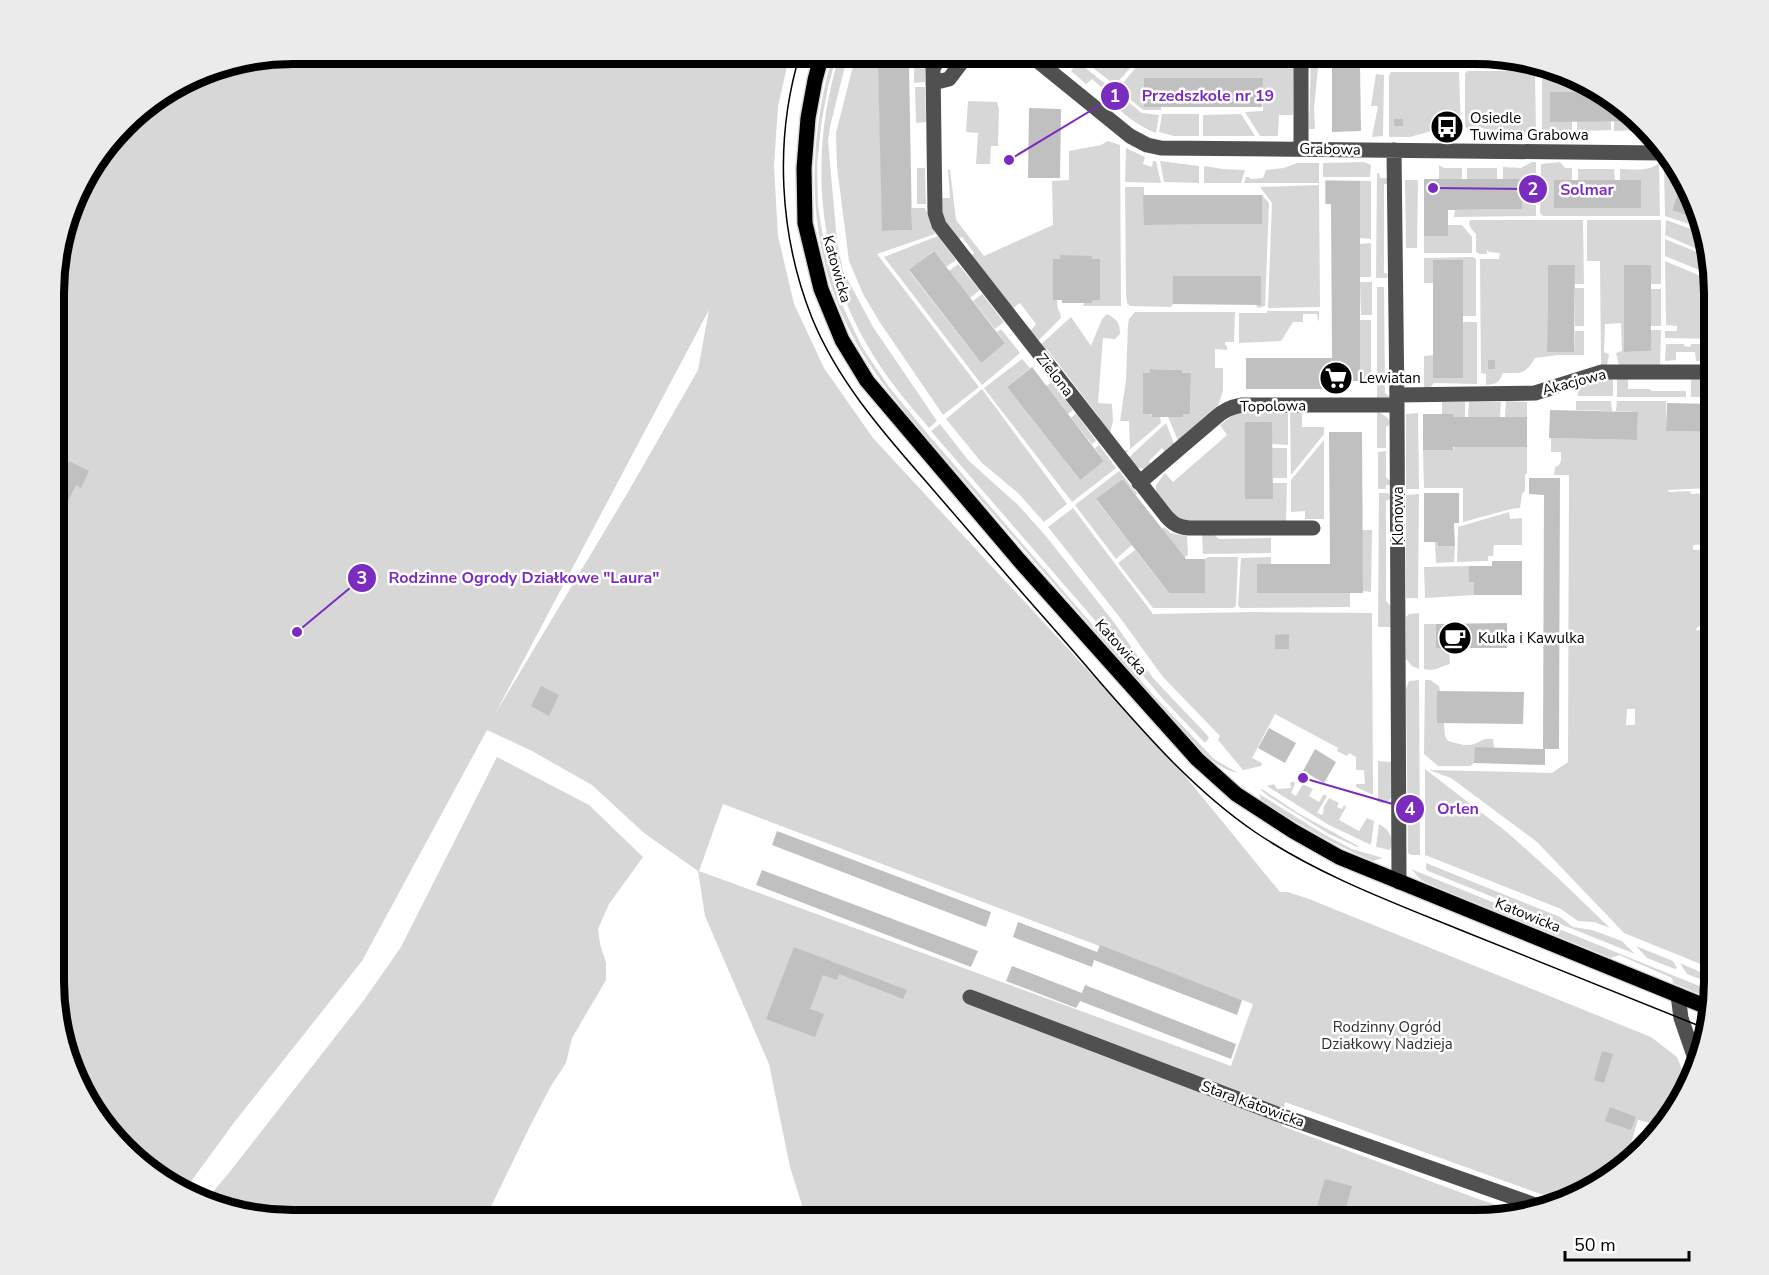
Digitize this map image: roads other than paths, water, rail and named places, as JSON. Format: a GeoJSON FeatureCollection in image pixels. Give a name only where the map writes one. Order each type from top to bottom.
{"type":"FeatureCollection","features":[{"type":"Feature","properties":{"kind":"main road","name":"Katowicka"},"geometry":{"type":"LineString","coordinates":[[819,64],[808,118],[804,168],[805,223],[821,289],[842,340],[867,381],[1019,560],[1197,759],[1236,794],[1293,831],[1339,857],[1703,1005]]}},
{"type":"Feature","properties":{"kind":"street","name":"Zielona"},"geometry":{"type":"LineString","coordinates":[[936,64],[933,68],[935,213],[939,225],[1139,483],[1173,524],[1182,527],[1313,528]]}},
{"type":"Feature","properties":{"kind":"street"},"geometry":{"type":"LineString","coordinates":[[933,83],[949,79],[960,64]]}},
{"type":"Feature","properties":{"kind":"street","name":"Grabowa"},"geometry":{"type":"LineString","coordinates":[[1041,64],[1130,136],[1147,145],[1161,148],[1656,153]]}},
{"type":"Feature","properties":{"kind":"street"},"geometry":{"type":"LineString","coordinates":[[1301,64],[1301,148]]}},
{"type":"Feature","properties":{"kind":"street","name":"Klonowa"},"geometry":{"type":"LineString","coordinates":[[1394,150],[1399,882]]}},
{"type":"Feature","properties":{"kind":"street","name":"Akacjowa"},"geometry":{"type":"LineString","coordinates":[[1397,400],[1535,393],[1602,372],[1704,372]]}},
{"type":"Feature","properties":{"kind":"street","name":"Topolowa"},"geometry":{"type":"LineString","coordinates":[[1139,483],[1220,414],[1233,406],[1397,400]]}},
{"type":"Feature","properties":{"kind":"street"},"geometry":{"type":"LineString","coordinates":[[1678,995],[1681,1018],[1693,1052]]}},
{"type":"Feature","properties":{"kind":"street","name":"Stara Katowicka"},"geometry":{"type":"LineString","coordinates":[[970,997],[1277,1113],[1532,1204]]}},
{"type":"Feature","properties":{"kind":"tram line"},"geometry":{"type":"LineString","coordinates":[[798,64],[786,119],[784,187],[793,254],[801,286],[822,340],[847,383],[891,441],[1154,742],[1192,781],[1233,816],[1303,861],[1380,897],[1700,1026]]}},
{"type":"Feature","properties":{"kind":"place","name":"Osiedle Tuwima Grabowa"},"geometry":{"type":"Point","coordinates":[1447,127]}},
{"type":"Feature","properties":{"kind":"place","name":"Przedszkole nr 19"},"geometry":{"type":"Point","coordinates":[1009,160]}},
{"type":"Feature","properties":{"kind":"place","name":"Solmar"},"geometry":{"type":"Point","coordinates":[1433,188]}},
{"type":"Feature","properties":{"kind":"place","name":"Lewiatan"},"geometry":{"type":"Point","coordinates":[1336,378]}},
{"type":"Feature","properties":{"kind":"place","name":"Rodzinne Ogrody Działkowe \"Laura\""},"geometry":{"type":"Point","coordinates":[297,632]}},
{"type":"Feature","properties":{"kind":"place","name":"Kulka i Kawulka"},"geometry":{"type":"Point","coordinates":[1455,638]}},
{"type":"Feature","properties":{"kind":"place","name":"Orlen"},"geometry":{"type":"Point","coordinates":[1303,778]}},
{"type":"Feature","properties":{"kind":"park label","name":"Rodzinny Ogród Działkowy Nadzieja"},"geometry":{"type":"Point","coordinates":[1387,1036]}}]}
